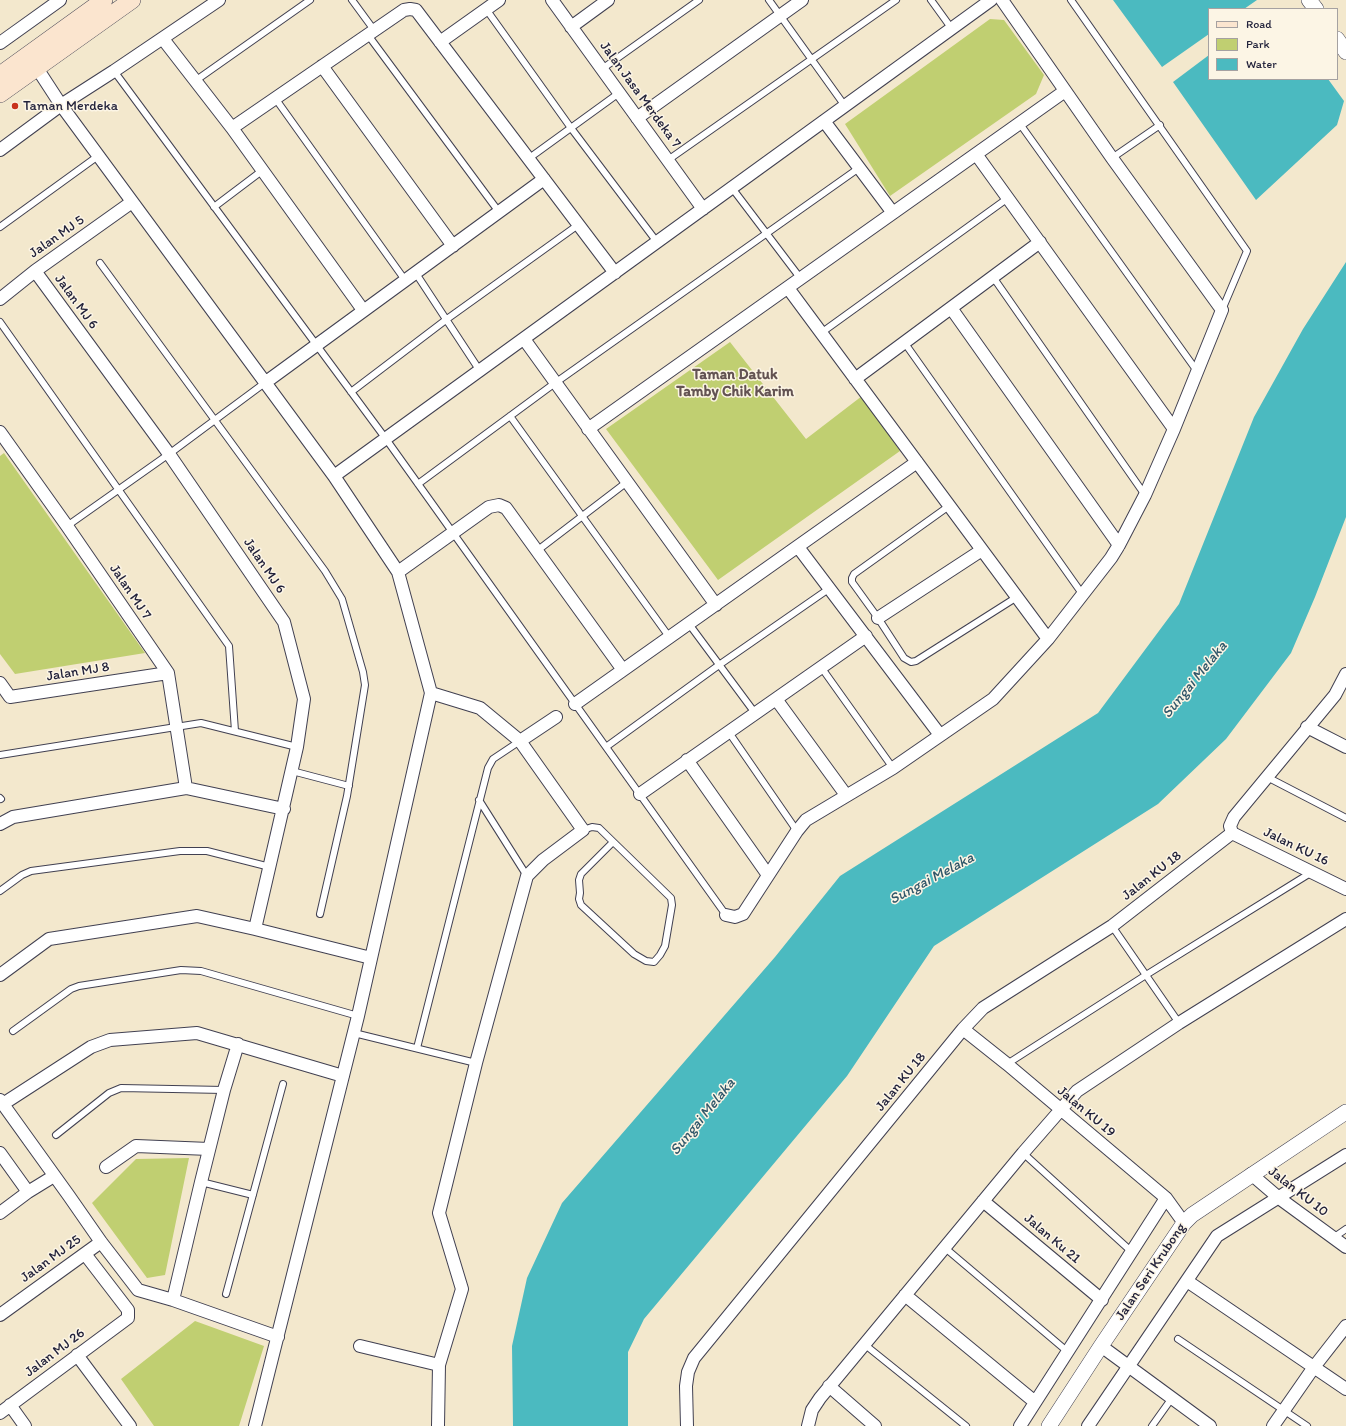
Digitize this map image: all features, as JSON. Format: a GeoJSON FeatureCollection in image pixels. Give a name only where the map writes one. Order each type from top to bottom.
{"type":"FeatureCollection","features":[{"type":"Feature","properties":{"kind":"main road"},"geometry":{"type":"LineString","coordinates":[[0,94],[33,61],[104,0]]}},
{"type":"Feature","properties":{"kind":"main road"},"geometry":{"type":"LineString","coordinates":[[0,75],[33,61],[132,0]]}},
{"type":"Feature","properties":{"kind":"street"},"geometry":{"type":"LineString","coordinates":[[0,150],[61,105],[163,39],[219,0]]}},
{"type":"Feature","properties":{"kind":"street"},"geometry":{"type":"LineString","coordinates":[[440,42],[499,0]]}},
{"type":"Feature","properties":{"kind":"street","name":"Jalan Jasa Merdeka 7"},"geometry":{"type":"LineString","coordinates":[[552,0],[703,209]]}},
{"type":"Feature","properties":{"kind":"street"},"geometry":{"type":"LineString","coordinates":[[571,26],[608,0]]}},
{"type":"Feature","properties":{"kind":"street"},"geometry":{"type":"LineString","coordinates":[[637,118],[802,0]]}},
{"type":"Feature","properties":{"kind":"street"},"geometry":{"type":"LineString","coordinates":[[334,476],[991,0]]}},
{"type":"Feature","properties":{"kind":"street"},"geometry":{"type":"LineString","coordinates":[[726,915],[735,917],[743,914],[797,831],[806,820],[893,768],[993,699],[1048,639],[1111,558],[1118,546],[1145,494],[1174,429],[1222,310],[1112,158],[1002,0]]}},
{"type":"Feature","properties":{"kind":"street"},"geometry":{"type":"LineString","coordinates":[[1309,0],[1315,8]]}},
{"type":"Feature","properties":{"kind":"street"},"geometry":{"type":"LineString","coordinates":[[0,43],[56,1]]}},
{"type":"Feature","properties":{"kind":"street"},"geometry":{"type":"LineString","coordinates":[[232,128],[404,10],[416,10],[615,273]]}},
{"type":"Feature","properties":{"kind":"street"},"geometry":{"type":"LineString","coordinates":[[163,39],[263,170],[363,310]]}},
{"type":"Feature","properties":{"kind":"street"},"geometry":{"type":"LineString","coordinates":[[1338,40],[1346,52]]}},
{"type":"Feature","properties":{"kind":"street"},"geometry":{"type":"LineString","coordinates":[[33,61],[61,105],[334,476],[398,572],[431,693],[358,1016],[255,1426]]}},
{"type":"Feature","properties":{"kind":"street"},"geometry":{"type":"LineString","coordinates":[[322,66],[453,246]]}},
{"type":"Feature","properties":{"kind":"street"},"geometry":{"type":"LineString","coordinates":[[588,429],[1065,91]]}},
{"type":"Feature","properties":{"kind":"street"},"geometry":{"type":"LineString","coordinates":[[824,121],[893,213]]}},
{"type":"Feature","properties":{"kind":"street"},"geometry":{"type":"LineString","coordinates":[[976,154],[1174,429]]}},
{"type":"Feature","properties":{"kind":"street"},"geometry":{"type":"LineString","coordinates":[[266,382],[415,272],[544,180]]}},
{"type":"Feature","properties":{"kind":"street","name":"Jalan MJ 5"},"geometry":{"type":"LineString","coordinates":[[0,299],[35,271],[132,202]]}},
{"type":"Feature","properties":{"kind":"street"},"geometry":{"type":"LineString","coordinates":[[855,379],[1040,242]]}},
{"type":"Feature","properties":{"kind":"street","name":"Jalan MJ 6"},"geometry":{"type":"LineString","coordinates":[[35,271],[169,454],[284,622],[304,699],[297,747],[284,809],[255,929]]}},
{"type":"Feature","properties":{"kind":"street"},"geometry":{"type":"LineString","coordinates":[[788,288],[1048,639]]}},
{"type":"Feature","properties":{"kind":"street"},"geometry":{"type":"LineString","coordinates":[[951,308],[1118,546]]}},
{"type":"Feature","properties":{"kind":"street"},"geometry":{"type":"LineString","coordinates":[[524,339],[716,605]]}},
{"type":"Feature","properties":{"kind":"street","name":"Jalan MJ 7"},"geometry":{"type":"LineString","coordinates":[[2,439],[67,526],[168,673],[186,788]]}},
{"type":"Feature","properties":{"kind":"street"},"geometry":{"type":"LineString","coordinates":[[575,704],[917,462]]}},
{"type":"Feature","properties":{"kind":"street"},"geometry":{"type":"LineString","coordinates":[[398,572],[489,507],[499,505],[506,508],[538,550],[623,670]]}},
{"type":"Feature","properties":{"kind":"street"},"geometry":{"type":"LineString","coordinates":[[798,547],[940,735]]}},
{"type":"Feature","properties":{"kind":"street"},"geometry":{"type":"LineString","coordinates":[[878,618],[982,550]]}},
{"type":"Feature","properties":{"kind":"street"},"geometry":{"type":"LineString","coordinates":[[640,794],[728,731],[866,636]]}},
{"type":"Feature","properties":{"kind":"street","name":"Jalan MJ 8"},"geometry":{"type":"LineString","coordinates":[[0,683],[10,697],[168,673]]}},
{"type":"Feature","properties":{"kind":"street"},"geometry":{"type":"LineString","coordinates":[[1232,833],[1230,826],[1234,816],[1334,695],[1346,676]]}},
{"type":"Feature","properties":{"kind":"street"},"geometry":{"type":"LineString","coordinates":[[431,693],[480,708],[520,741],[582,830],[543,860],[527,876],[476,1063],[439,1213],[462,1289],[440,1365],[438,1426]]}},
{"type":"Feature","properties":{"kind":"street"},"geometry":{"type":"LineString","coordinates":[[776,699],[846,795]]}},
{"type":"Feature","properties":{"kind":"street"},"geometry":{"type":"LineString","coordinates":[[520,741],[556,717]]}},
{"type":"Feature","properties":{"kind":"street"},"geometry":{"type":"LineString","coordinates":[[1307,727],[1346,747]]}},
{"type":"Feature","properties":{"kind":"street"},"geometry":{"type":"LineString","coordinates":[[687,760],[768,875]]}},
{"type":"Feature","properties":{"kind":"street"},"geometry":{"type":"LineString","coordinates":[[0,824],[13,817],[186,788],[284,809]]}},
{"type":"Feature","properties":{"kind":"street","name":"Jalan KU 16"},"geometry":{"type":"LineString","coordinates":[[1232,833],[1346,889]]}},
{"type":"Feature","properties":{"kind":"street","name":"Jalan KU 18"},"geometry":{"type":"LineString","coordinates":[[687,1426],[686,1386],[688,1372],[694,1358],[963,1029],[983,1008],[1112,926],[1232,833]]}},
{"type":"Feature","properties":{"kind":"street"},"geometry":{"type":"LineString","coordinates":[[0,975],[49,939],[197,916],[371,958]]}},
{"type":"Feature","properties":{"kind":"street"},"geometry":{"type":"LineString","coordinates":[[808,1426],[812,1410],[830,1386],[944,1247],[1077,1091],[1179,1023],[1346,919]]}},
{"type":"Feature","properties":{"kind":"street","name":"Jalan KU 19"},"geometry":{"type":"LineString","coordinates":[[963,1029],[1007,1064],[1166,1198],[1184,1223]]}},
{"type":"Feature","properties":{"kind":"street"},"geometry":{"type":"LineString","coordinates":[[278,1337],[173,1300],[138,1290],[100,1242],[1,1102],[91,1047],[110,1040],[197,1033],[343,1076]]}},
{"type":"Feature","properties":{"kind":"street"},"geometry":{"type":"LineString","coordinates":[[173,1300],[200,1182],[224,1090],[238,1044]]}},
{"type":"Feature","properties":{"kind":"street","name":"Jalan Seri Krubong"},"geometry":{"type":"LineString","coordinates":[[1049,1426],[1184,1223],[1192,1215],[1251,1174],[1346,1112]]}},
{"type":"Feature","properties":{"kind":"street"},"geometry":{"type":"LineString","coordinates":[[106,1167],[136,1146],[209,1149]]}},
{"type":"Feature","properties":{"kind":"street"},"geometry":{"type":"LineString","coordinates":[[0,1153],[28,1192]]}},
{"type":"Feature","properties":{"kind":"street"},"geometry":{"type":"LineString","coordinates":[[1088,1426],[1216,1236],[1346,1155]]}},
{"type":"Feature","properties":{"kind":"street","name":"Jalan KU 10"},"geometry":{"type":"LineString","coordinates":[[1251,1174],[1279,1198],[1346,1247]]}},
{"type":"Feature","properties":{"kind":"street"},"geometry":{"type":"LineString","coordinates":[[0,1213],[28,1192],[54,1176]]}},
{"type":"Feature","properties":{"kind":"street"},"geometry":{"type":"LineString","coordinates":[[1020,1426],[1166,1198]]}},
{"type":"Feature","properties":{"kind":"street","name":"Jalan Ku 21"},"geometry":{"type":"LineString","coordinates":[[983,1201],[1102,1300]]}},
{"type":"Feature","properties":{"kind":"street","name":"Jalan MJ 25"},"geometry":{"type":"LineString","coordinates":[[0,1314],[100,1242]]}},
{"type":"Feature","properties":{"kind":"street","name":"Jalan MJ 26"},"geometry":{"type":"LineString","coordinates":[[0,1413],[128,1318],[128,1310],[85,1254]]}},
{"type":"Feature","properties":{"kind":"street"},"geometry":{"type":"LineString","coordinates":[[1187,1281],[1346,1389]]}},
{"type":"Feature","properties":{"kind":"street"},"geometry":{"type":"LineString","coordinates":[[905,1295],[1035,1402]]}},
{"type":"Feature","properties":{"kind":"street"},"geometry":{"type":"LineString","coordinates":[[1273,1426],[1314,1367],[1346,1326]]}},
{"type":"Feature","properties":{"kind":"street"},"geometry":{"type":"LineString","coordinates":[[360,1346],[440,1365]]}},
{"type":"Feature","properties":{"kind":"street"},"geometry":{"type":"LineString","coordinates":[[1101,1346],[1210,1426]]}},
{"type":"Feature","properties":{"kind":"street"},"geometry":{"type":"LineString","coordinates":[[77,1355],[130,1426]]}},
{"type":"Feature","properties":{"kind":"street"},"geometry":{"type":"LineString","coordinates":[[830,1386],[875,1426]]}},
{"type":"Feature","properties":{"kind":"street"},"geometry":{"type":"LineString","coordinates":[[10,1405],[26,1426]]}},
{"type":"Feature","properties":{"kind":"lane"},"geometry":{"type":"LineString","coordinates":[[195,81],[310,0]]}},
{"type":"Feature","properties":{"kind":"lane"},"geometry":{"type":"LineString","coordinates":[[352,0],[371,32],[499,212]]}},
{"type":"Feature","properties":{"kind":"lane"},"geometry":{"type":"LineString","coordinates":[[602,69],[699,0]]}},
{"type":"Feature","properties":{"kind":"lane"},"geometry":{"type":"LineString","coordinates":[[769,0],[845,106]]}},
{"type":"Feature","properties":{"kind":"lane"},"geometry":{"type":"LineString","coordinates":[[668,160],[811,58],[896,0]]}},
{"type":"Feature","properties":{"kind":"lane"},"geometry":{"type":"LineString","coordinates":[[931,0],[952,29]]}},
{"type":"Feature","properties":{"kind":"lane"},"geometry":{"type":"LineString","coordinates":[[1071,0],[1247,251],[1222,310]]}},
{"type":"Feature","properties":{"kind":"lane"},"geometry":{"type":"LineString","coordinates":[[486,9],[571,128],[657,242]]}},
{"type":"Feature","properties":{"kind":"lane"},"geometry":{"type":"LineString","coordinates":[[114,71],[386,439],[726,915]]}},
{"type":"Feature","properties":{"kind":"lane"},"geometry":{"type":"LineString","coordinates":[[528,159],[619,93]]}},
{"type":"Feature","properties":{"kind":"lane"},"geometry":{"type":"LineString","coordinates":[[274,98],[405,280]]}},
{"type":"Feature","properties":{"kind":"lane"},"geometry":{"type":"LineString","coordinates":[[1020,124],[1198,372]]}},
{"type":"Feature","properties":{"kind":"lane"},"geometry":{"type":"LineString","coordinates":[[1112,158],[1160,125]]}},
{"type":"Feature","properties":{"kind":"lane"},"geometry":{"type":"LineString","coordinates":[[0,226],[98,156]]}},
{"type":"Feature","properties":{"kind":"lane"},"geometry":{"type":"LineString","coordinates":[[418,484],[555,383],[859,168]]}},
{"type":"Feature","properties":{"kind":"lane"},"geometry":{"type":"LineString","coordinates":[[214,207],[263,170]]}},
{"type":"Feature","properties":{"kind":"lane"},"geometry":{"type":"LineString","coordinates":[[732,188],[801,279]]}},
{"type":"Feature","properties":{"kind":"lane"},"geometry":{"type":"LineString","coordinates":[[821,333],[1008,198]]}},
{"type":"Feature","properties":{"kind":"lane"},"geometry":{"type":"LineString","coordinates":[[351,392],[447,319],[578,225]]}},
{"type":"Feature","properties":{"kind":"lane"},"geometry":{"type":"LineString","coordinates":[[100,263],[325,571],[342,599],[363,672],[365,685],[349,786],[320,914]]}},
{"type":"Feature","properties":{"kind":"lane"},"geometry":{"type":"LineString","coordinates":[[415,272],[480,371]]}},
{"type":"Feature","properties":{"kind":"lane"},"geometry":{"type":"LineString","coordinates":[[993,277],[1145,494]]}},
{"type":"Feature","properties":{"kind":"lane"},"geometry":{"type":"LineString","coordinates":[[0,322],[229,646],[235,731]]}},
{"type":"Feature","properties":{"kind":"lane"},"geometry":{"type":"LineString","coordinates":[[904,342],[1083,595]]}},
{"type":"Feature","properties":{"kind":"lane"},"geometry":{"type":"LineString","coordinates":[[67,526],[169,454],[266,382]]}},
{"type":"Feature","properties":{"kind":"lane"},"geometry":{"type":"LineString","coordinates":[[510,416],[670,638]]}},
{"type":"Feature","properties":{"kind":"lane"},"geometry":{"type":"LineString","coordinates":[[538,550],[627,482]]}},
{"type":"Feature","properties":{"kind":"lane"},"geometry":{"type":"LineString","coordinates":[[949,506],[854,574],[852,582],[904,658],[911,662],[916,661],[1017,597]]}},
{"type":"Feature","properties":{"kind":"lane"},"geometry":{"type":"LineString","coordinates":[[606,748],[719,665],[830,588]]}},
{"type":"Feature","properties":{"kind":"lane"},"geometry":{"type":"LineString","coordinates":[[689,624],[755,713]]}},
{"type":"Feature","properties":{"kind":"lane"},"geometry":{"type":"LineString","coordinates":[[821,667],[893,768]]}},
{"type":"Feature","properties":{"kind":"lane"},"geometry":{"type":"LineString","coordinates":[[0,755],[201,723],[297,747]]}},
{"type":"Feature","properties":{"kind":"lane"},"geometry":{"type":"LineString","coordinates":[[728,731],[797,831]]}},
{"type":"Feature","properties":{"kind":"lane"},"geometry":{"type":"LineString","coordinates":[[417,1048],[488,768],[492,759],[520,741]]}},
{"type":"Feature","properties":{"kind":"lane"},"geometry":{"type":"LineString","coordinates":[[292,771],[349,786]]}},
{"type":"Feature","properties":{"kind":"lane"},"geometry":{"type":"LineString","coordinates":[[1267,777],[1346,818]]}},
{"type":"Feature","properties":{"kind":"lane"},"geometry":{"type":"LineString","coordinates":[[479,800],[527,876]]}},
{"type":"Feature","properties":{"kind":"lane"},"geometry":{"type":"LineString","coordinates":[[582,830],[592,827],[599,828],[671,898],[672,905],[664,946],[660,955],[654,962],[646,961],[634,954],[581,905],[579,899],[579,880],[581,874],[613,842]]}},
{"type":"Feature","properties":{"kind":"lane"},"geometry":{"type":"LineString","coordinates":[[0,890],[22,875],[31,871],[180,851],[207,851],[270,866]]}},
{"type":"Feature","properties":{"kind":"lane"},"geometry":{"type":"LineString","coordinates":[[1007,1064],[1146,975],[1312,872]]}},
{"type":"Feature","properties":{"kind":"lane"},"geometry":{"type":"LineString","coordinates":[[1112,926],[1179,1023]]}},
{"type":"Feature","properties":{"kind":"lane"},"geometry":{"type":"LineString","coordinates":[[13,1031],[71,990],[79,986],[181,970],[200,971],[358,1016]]}},
{"type":"Feature","properties":{"kind":"lane"},"geometry":{"type":"LineString","coordinates":[[354,1032],[476,1063]]}},
{"type":"Feature","properties":{"kind":"lane"},"geometry":{"type":"LineString","coordinates":[[226,1294],[283,1084]]}},
{"type":"Feature","properties":{"kind":"lane"},"geometry":{"type":"LineString","coordinates":[[56,1135],[109,1093],[121,1088],[224,1090]]}},
{"type":"Feature","properties":{"kind":"lane"},"geometry":{"type":"LineString","coordinates":[[1023,1153],[1132,1252]]}},
{"type":"Feature","properties":{"kind":"lane"},"geometry":{"type":"LineString","coordinates":[[200,1182],[252,1195]]}},
{"type":"Feature","properties":{"kind":"lane"},"geometry":{"type":"LineString","coordinates":[[1333,1238],[1346,1229]]}},
{"type":"Feature","properties":{"kind":"lane"},"geometry":{"type":"LineString","coordinates":[[944,1247],[1068,1352]]}},
{"type":"Feature","properties":{"kind":"lane"},"geometry":{"type":"LineString","coordinates":[[1178,1339],[1307,1426]]}},
{"type":"Feature","properties":{"kind":"lane"},"geometry":{"type":"LineString","coordinates":[[864,1344],[966,1426]]}},
{"type":"Feature","properties":{"kind":"lane"},"geometry":{"type":"LineString","coordinates":[[1152,1426],[1172,1398]]}},
{"type":"Feature","properties":{"kind":"green space"},"geometry":{"type":"Polygon","coordinates":[[[990,19],[1004,20],[1044,75],[1036,94],[890,196],[845,124],[990,19]]]}},
{"type":"Feature","properties":{"kind":"green space"},"geometry":{"type":"Polygon","coordinates":[[[730,342],[806,439],[862,396],[900,451],[718,580],[606,429],[730,342]]]}},
{"type":"Feature","properties":{"kind":"green space"},"geometry":{"type":"Polygon","coordinates":[[[4,453],[145,653],[15,674],[0,654],[0,456],[4,453]]]}},
{"type":"Feature","properties":{"kind":"green space"},"geometry":{"type":"Polygon","coordinates":[[[189,1158],[165,1275],[147,1278],[92,1203],[136,1159],[189,1158]]]}},
{"type":"Feature","properties":{"kind":"green space"},"geometry":{"type":"Polygon","coordinates":[[[195,1321],[264,1346],[239,1426],[154,1426],[121,1379],[195,1321]]]}},
{"type":"Feature","properties":{"kind":"water"},"geometry":{"type":"Polygon","coordinates":[[[1113,0],[1257,0],[1245,8],[1208,8],[1208,35],[1162,67],[1113,0]]]}},
{"type":"Feature","properties":{"kind":"water"},"geometry":{"type":"Polygon","coordinates":[[[1208,56],[1208,80],[1329,80],[1344,101],[1337,125],[1256,200],[1173,82],[1208,56]]]}},
{"type":"Feature","properties":{"kind":"water","name":"Sungai Melaka"},"geometry":{"type":"Polygon","coordinates":[[[1346,262],[1346,517],[1315,597],[1291,653],[1226,739],[1158,804],[934,946],[847,1076],[644,1319],[628,1352],[628,1426],[513,1426],[512,1346],[527,1278],[562,1203],[775,957],[840,876],[1098,713],[1179,604],[1254,417],[1303,329],[1346,262]]]}},
{"type":"Feature","properties":{"kind":"place","name":"Taman Merdeka"},"geometry":{"type":"Point","coordinates":[15,106]}},
{"type":"Feature","properties":{"kind":"district","name":"Taman Datuk Tamby Chik Karim"},"geometry":{"type":"Point","coordinates":[735,384]}}]}
